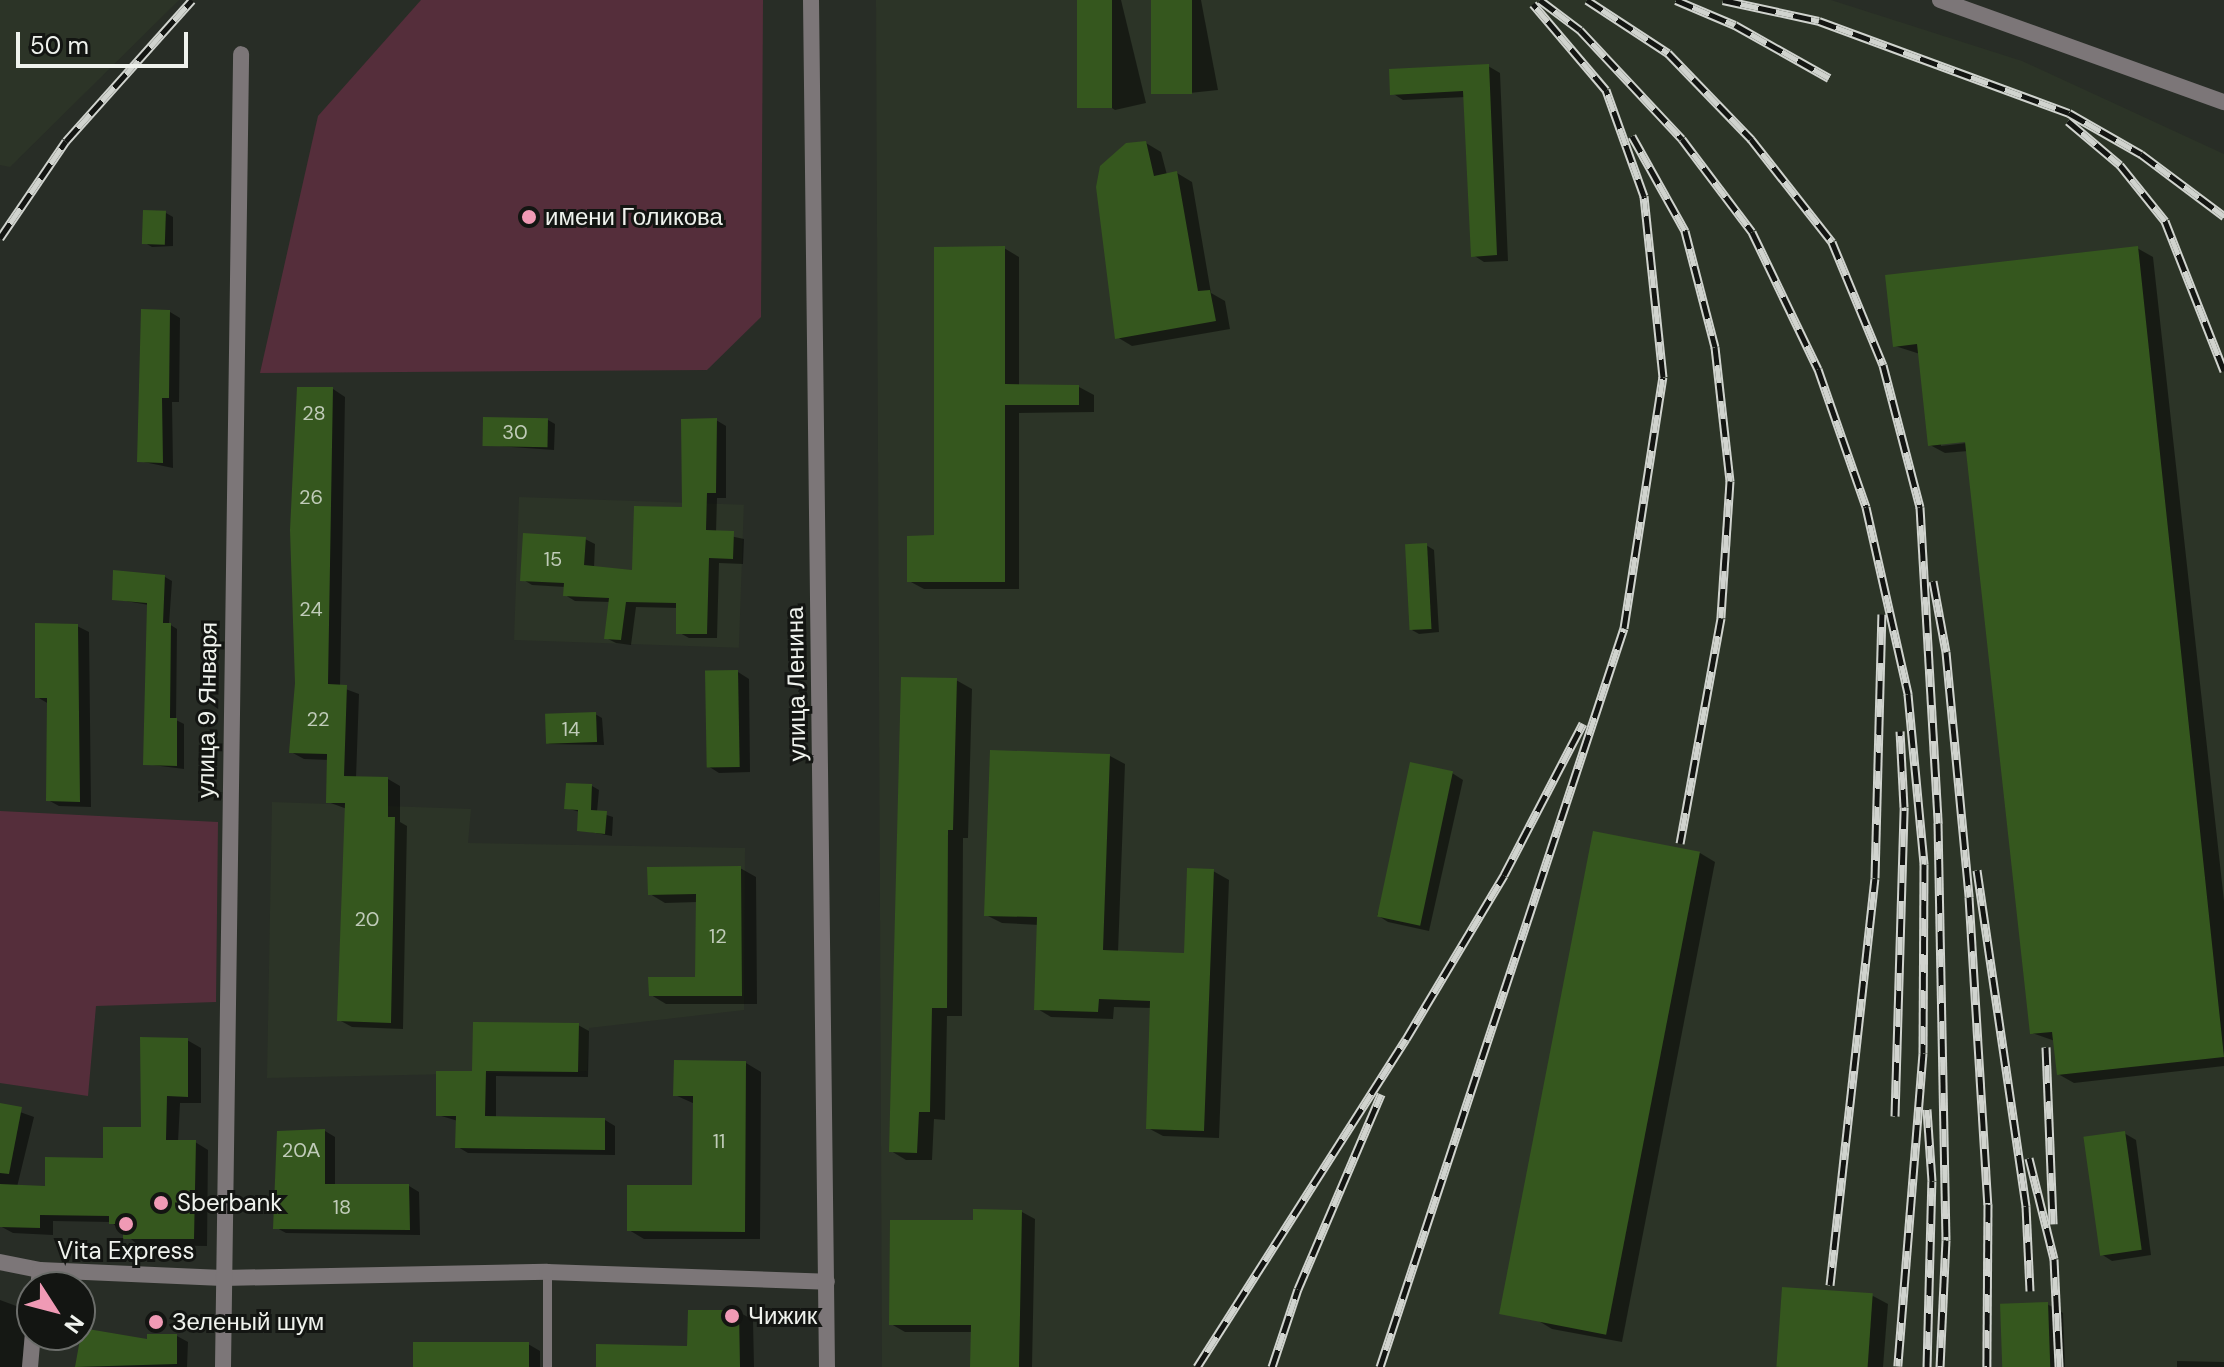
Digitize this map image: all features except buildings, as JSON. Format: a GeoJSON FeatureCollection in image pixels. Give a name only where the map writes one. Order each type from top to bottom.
{"type":"FeatureCollection","features":[{"type":"Feature","properties":{"kind":"street","name":"улица Ленина"},"geometry":{"type":"LineString","coordinates":[[811,0],[827,1367]]}},
{"type":"Feature","properties":{"kind":"street"},"geometry":{"type":"LineString","coordinates":[[1940,0],[2224,102]]}},
{"type":"Feature","properties":{"kind":"street","name":"улица 9 Января"},"geometry":{"type":"LineString","coordinates":[[223,1367],[241,54]]}},
{"type":"Feature","properties":{"kind":"street"},"geometry":{"type":"LineString","coordinates":[[0,1262],[40,1270],[223,1278],[547,1272],[827,1282]]}},
{"type":"Feature","properties":{"kind":"lane"},"geometry":{"type":"LineString","coordinates":[[547,1272],[547,1367]]}},
{"type":"Feature","properties":{"kind":"shaded area"},"geometry":{"type":"Polygon","coordinates":[[[0,0],[179,0],[10,167],[0,165],[0,0]]]}},
{"type":"Feature","properties":{"kind":"shaded area","name":"имени Голикова"},"geometry":{"type":"Polygon","coordinates":[[[421,0],[763,0],[761,317],[707,370],[260,373],[318,116],[421,0]]]}},
{"type":"Feature","properties":{"kind":"shaded area"},"geometry":{"type":"Polygon","coordinates":[[[876,0],[1831,0],[2022,61],[2224,154],[2224,1367],[882,1367],[876,0]]]}},
{"type":"Feature","properties":{"kind":"shaded area"},"geometry":{"type":"Polygon","coordinates":[[[519,497],[744,505],[739,648],[514,640],[519,497]]]}},
{"type":"Feature","properties":{"kind":"shaded area"},"geometry":{"type":"Polygon","coordinates":[[[272,802],[471,809],[468,843],[745,848],[744,1010],[589,1028],[587,1071],[267,1078],[272,802]]]}},
{"type":"Feature","properties":{"kind":"shaded area"},"geometry":{"type":"Polygon","coordinates":[[[0,811],[218,822],[216,1002],[96,1006],[88,1096],[0,1083],[0,811]]]}},
{"type":"Feature","properties":{"kind":"railway"},"geometry":{"type":"LineString","coordinates":[[0,238],[66,141],[192,0]]}},
{"type":"Feature","properties":{"kind":"railway"},"geometry":{"type":"LineString","coordinates":[[1540,0],[1580,30],[1682,139],[1752,232],[1818,369],[1866,507],[1908,694],[1924,864],[1923,1053],[1898,1366]]}},
{"type":"Feature","properties":{"kind":"railway"},"geometry":{"type":"LineString","coordinates":[[1587,0],[1668,53],[1751,139],[1832,242],[1883,365],[1920,507],[1938,823],[1946,1240],[1940,1367]]}},
{"type":"Feature","properties":{"kind":"railway"},"geometry":{"type":"LineString","coordinates":[[1676,0],[1735,25],[1829,78]]}},
{"type":"Feature","properties":{"kind":"railway"},"geometry":{"type":"LineString","coordinates":[[1723,0],[1819,21],[2069,113],[2141,154],[2224,216]]}},
{"type":"Feature","properties":{"kind":"railway"},"geometry":{"type":"LineString","coordinates":[[1380,1367],[1624,628],[1663,377],[1644,196],[1606,90],[1533,4]]}},
{"type":"Feature","properties":{"kind":"railway"},"geometry":{"type":"LineString","coordinates":[[2068,121],[2120,165],[2165,221],[2224,371]]}},
{"type":"Feature","properties":{"kind":"railway"},"geometry":{"type":"LineString","coordinates":[[1632,136],[1685,231],[1715,347],[1730,481],[1721,618],[1680,843]]}},
{"type":"Feature","properties":{"kind":"railway"},"geometry":{"type":"LineString","coordinates":[[1933,581],[1946,652],[1969,897],[1988,1204],[1987,1367]]}},
{"type":"Feature","properties":{"kind":"railway"},"geometry":{"type":"LineString","coordinates":[[1830,1285],[1875,878],[1882,614]]}},
{"type":"Feature","properties":{"kind":"railway"},"geometry":{"type":"LineString","coordinates":[[1197,1367],[1406,1039],[1504,875],[1583,723]]}},
{"type":"Feature","properties":{"kind":"railway"},"geometry":{"type":"LineString","coordinates":[[1895,1116],[1904,807],[1900,731]]}},
{"type":"Feature","properties":{"kind":"railway"},"geometry":{"type":"LineString","coordinates":[[1977,870],[2026,1206],[2030,1291]]}},
{"type":"Feature","properties":{"kind":"railway"},"geometry":{"type":"LineString","coordinates":[[2046,1047],[2053,1224]]}},
{"type":"Feature","properties":{"kind":"railway"},"geometry":{"type":"LineString","coordinates":[[1272,1367],[1298,1289],[1381,1094]]}},
{"type":"Feature","properties":{"kind":"railway"},"geometry":{"type":"LineString","coordinates":[[1927,1109],[1932,1181],[1927,1367]]}},
{"type":"Feature","properties":{"kind":"railway"},"geometry":{"type":"LineString","coordinates":[[2029,1158],[2054,1259],[2059,1367]]}},
{"type":"Feature","properties":{"kind":"place","name":"имени Голикова"},"geometry":{"type":"Point","coordinates":[529,217]}},
{"type":"Feature","properties":{"kind":"place","name":"Sberbank"},"geometry":{"type":"Point","coordinates":[161,1203]}},
{"type":"Feature","properties":{"kind":"place","name":"Vita Express"},"geometry":{"type":"Point","coordinates":[126,1224]}},
{"type":"Feature","properties":{"kind":"place","name":"Чижик"},"geometry":{"type":"Point","coordinates":[732,1316]}},
{"type":"Feature","properties":{"kind":"place","name":"Зеленый шум"},"geometry":{"type":"Point","coordinates":[156,1322]}}]}
